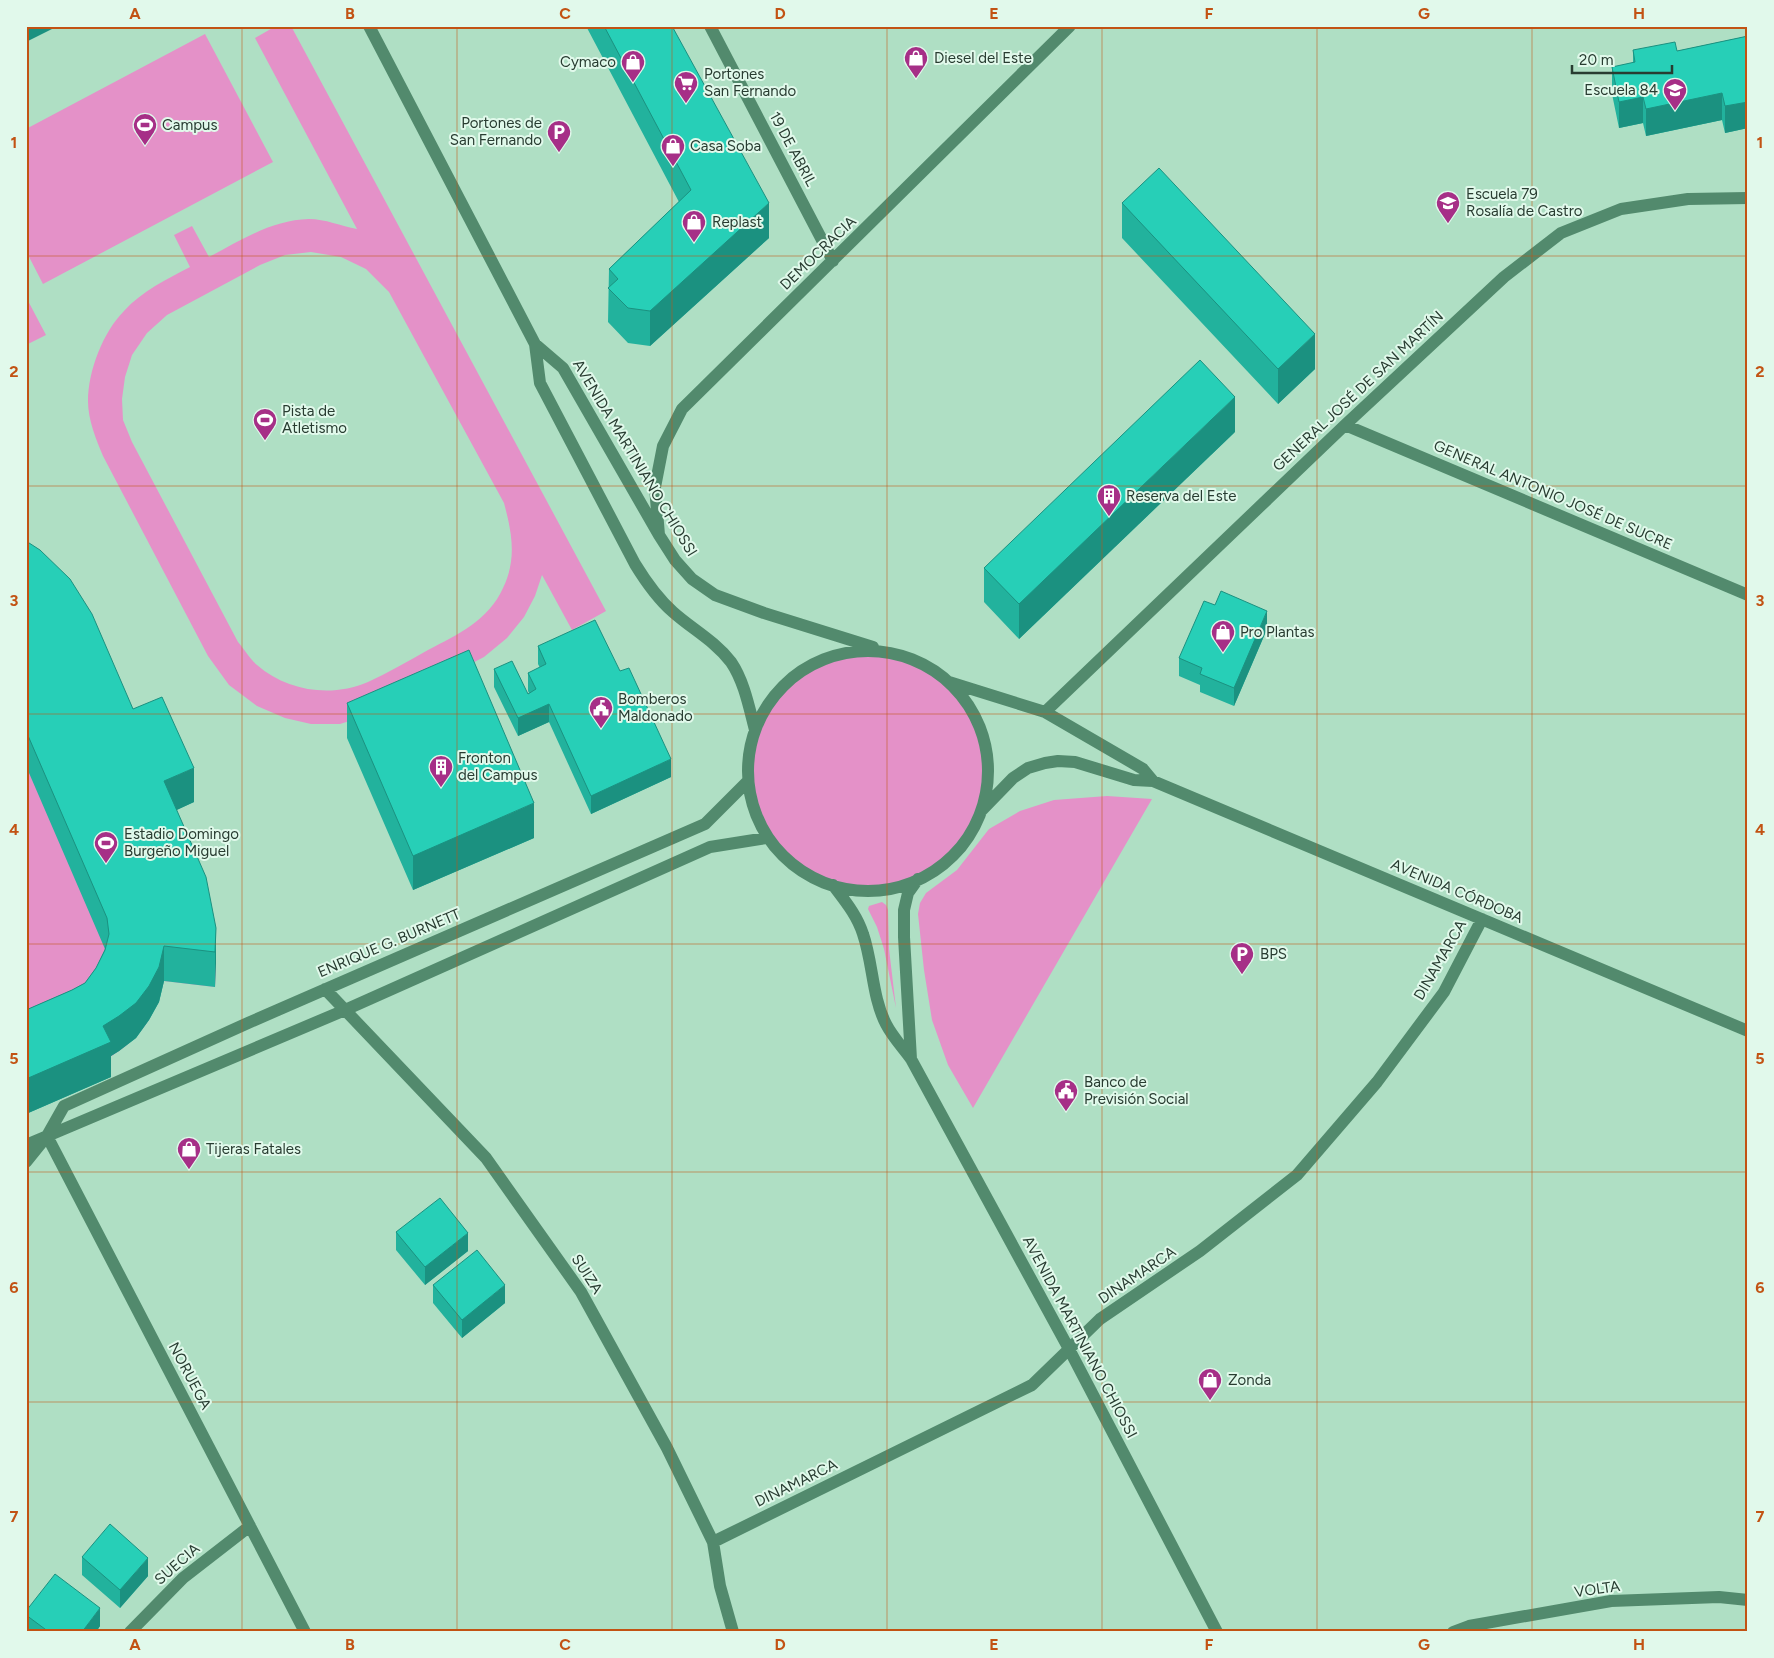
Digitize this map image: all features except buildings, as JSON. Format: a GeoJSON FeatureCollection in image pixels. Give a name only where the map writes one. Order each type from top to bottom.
{"type":"FeatureCollection","features":[{"type":"Feature","properties":{"kind":"street","name":"AVENIDA MARTINIANO CHIOSSI"},"geometry":{"type":"LineString","coordinates":[[369,26],[535,344],[540,383],[635,564],[651,589],[672,611],[720,648],[732,664],[742,684],[755,730]]}},
{"type":"Feature","properties":{"kind":"street","name":"19 DE ABRIL"},"geometry":{"type":"LineString","coordinates":[[710,26],[833,261]]}},
{"type":"Feature","properties":{"kind":"street","name":"DEMOCRACIA"},"geometry":{"type":"LineString","coordinates":[[659,535],[655,487],[663,446],[682,408],[1070,26]]}},
{"type":"Feature","properties":{"kind":"street","name":"GENERAL JOSÉ DE SAN MARTÍN"},"geometry":{"type":"LineString","coordinates":[[1045,712],[1345,425],[1504,277],[1561,234],[1620,209],[1688,199],[1748,198]]}},
{"type":"Feature","properties":{"kind":"street","name":"AVENIDA MARTINIANO CHIOSSI"},"geometry":{"type":"LineString","coordinates":[[535,344],[563,368],[659,535],[675,560],[692,579],[714,596],[905,657]]}},
{"type":"Feature","properties":{"kind":"street","name":"GENERAL ANTONIO JOSÉ DE SUCRE"},"geometry":{"type":"LineString","coordinates":[[1345,425],[1748,595]]}},
{"type":"Feature","properties":{"kind":"street"},"geometry":{"type":"LineString","coordinates":[[860,651],[883,652],[905,657],[928,667],[948,681],[964,699],[976,719],[984,741],[988,764],[986,788],[981,811],[971,833],[957,851],[939,867],[918,879],[893,888],[866,891],[833,885],[799,870],[784,858],[766,838],[752,806],[748,780],[749,755],[755,730],[765,709],[779,690],[796,675],[816,663],[837,655],[860,651]]}},
{"type":"Feature","properties":{"kind":"street","name":"AVENIDA CÓRDOBA"},"geometry":{"type":"LineString","coordinates":[[948,681],[1045,712],[1143,769],[1153,781]]}},
{"type":"Feature","properties":{"kind":"street","name":"AVENIDA CÓRDOBA"},"geometry":{"type":"LineString","coordinates":[[981,811],[1013,778],[1028,768],[1045,763],[1058,761],[1075,762],[1134,780],[1153,781],[1748,1031]]}},
{"type":"Feature","properties":{"kind":"street","name":"ENRIQUE G. BURNETT"},"geometry":{"type":"LineString","coordinates":[[26,1162],[47,1136],[64,1106],[325,989],[705,824],[748,780]]}},
{"type":"Feature","properties":{"kind":"street"},"geometry":{"type":"LineString","coordinates":[[26,1145],[345,1010],[710,847],[766,838]]}},
{"type":"Feature","properties":{"kind":"street","name":"AVENIDA MARTINIANO CHIOSSI"},"geometry":{"type":"LineString","coordinates":[[911,1058],[904,910],[908,894],[918,879]]}},
{"type":"Feature","properties":{"kind":"street","name":"AVENIDA MARTINIANO CHIOSSI"},"geometry":{"type":"LineString","coordinates":[[833,885],[855,915],[863,934],[872,966],[877,998],[886,1024],[911,1058],[1069,1349],[1217,1632]]}},
{"type":"Feature","properties":{"kind":"street","name":"DINAMARCA"},"geometry":{"type":"LineString","coordinates":[[713,1542],[1032,1385],[1100,1319],[1200,1251],[1297,1176],[1377,1082],[1444,992],[1482,919]]}},
{"type":"Feature","properties":{"kind":"street","name":"SUIZA"},"geometry":{"type":"LineString","coordinates":[[325,989],[486,1158],[581,1292],[666,1448],[713,1542],[720,1586],[733,1632]]}},
{"type":"Feature","properties":{"kind":"street","name":"NORUEGA"},"geometry":{"type":"LineString","coordinates":[[47,1136],[304,1632]]}},
{"type":"Feature","properties":{"kind":"street","name":"SUECIA"},"geometry":{"type":"LineString","coordinates":[[130,1632],[183,1578],[250,1526]]}},
{"type":"Feature","properties":{"kind":"street","name":"VOLTA"},"geometry":{"type":"LineString","coordinates":[[1453,1632],[1469,1626],[1611,1601],[1720,1597],[1748,1600]]}},
{"type":"Feature","properties":{"kind":"shaded area"},"geometry":{"type":"Polygon","coordinates":[[[276,26],[291,26],[606,611],[572,630],[542,575],[535,596],[524,617],[507,638],[484,657],[375,713],[340,724],[311,724],[285,718],[257,706],[229,685],[208,656],[103,456],[88,408],[89,389],[94,365],[103,341],[116,320],[147,291],[190,267],[174,235],[192,226],[209,257],[257,232],[295,220],[321,220],[357,229],[255,38],[276,26]],[[311,252],[285,255],[260,265],[167,315],[147,333],[132,355],[125,377],[122,399],[123,420],[132,442],[238,642],[254,663],[269,674],[296,686],[325,691],[354,687],[368,682],[450,638],[481,618],[497,599],[503,588],[512,556],[511,535],[504,503],[389,292],[366,269],[341,257],[311,252]]]}},
{"type":"Feature","properties":{"kind":"shaded area","name":"Campus"},"geometry":{"type":"Polygon","coordinates":[[[205,34],[273,162],[43,284],[26,251],[26,129],[205,34]]]}},
{"type":"Feature","properties":{"kind":"shaded area"},"geometry":{"type":"Polygon","coordinates":[[[26,297],[46,335],[26,345],[26,297]]]}},
{"type":"Feature","properties":{"kind":"shaded area","name":"Estadio Domingo Burgeño Miguel"},"geometry":{"type":"Polygon","coordinates":[[[26,576],[164,816],[216,963],[215,987],[164,981],[154,1011],[136,1037],[116,1053],[26,1114],[26,576]]]}},
{"type":"Feature","properties":{"kind":"shaded area"},"geometry":{"type":"Polygon","coordinates":[[[868,651],[891,654],[914,661],[934,672],[953,686],[967,705],[978,725],[985,748],[988,771],[985,794],[978,817],[967,837],[953,856],[934,870],[914,881],[891,888],[868,891],[845,888],[822,881],[802,870],[783,856],[769,837],[758,817],[751,794],[748,771],[751,748],[758,725],[769,705],[783,686],[802,672],[822,661],[845,654],[868,651]]]}},
{"type":"Feature","properties":{"kind":"shaded area"},"geometry":{"type":"Polygon","coordinates":[[[1107,796],[1152,799],[973,1108],[948,1065],[932,1020],[918,914],[920,903],[926,893],[957,870],[989,829],[1020,811],[1054,800],[1107,796]]]}},
{"type":"Feature","properties":{"kind":"shaded area"},"geometry":{"type":"Polygon","coordinates":[[[882,902],[888,910],[889,949],[896,1008],[884,949],[877,927],[868,909],[869,906],[882,902]]]}},
{"type":"Feature","properties":{"kind":"place","name":"Diesel del Este"},"geometry":{"type":"Point","coordinates":[916,79]}},
{"type":"Feature","properties":{"kind":"place","name":"Cymaco"},"geometry":{"type":"Point","coordinates":[633,83]}},
{"type":"Feature","properties":{"kind":"place","name":"Portones San Fernando"},"geometry":{"type":"Point","coordinates":[686,104]}},
{"type":"Feature","properties":{"kind":"place","name":"Escuela 84"},"geometry":{"type":"Point","coordinates":[1675,111]}},
{"type":"Feature","properties":{"kind":"place","name":"Campus"},"geometry":{"type":"Point","coordinates":[145,146]}},
{"type":"Feature","properties":{"kind":"place","name":"Portones de San Fernando"},"geometry":{"type":"Point","coordinates":[559,153]}},
{"type":"Feature","properties":{"kind":"place","name":"Casa Soba"},"geometry":{"type":"Point","coordinates":[673,167]}},
{"type":"Feature","properties":{"kind":"place","name":"Escuela 79 Rosalía de Castro"},"geometry":{"type":"Point","coordinates":[1448,224]}},
{"type":"Feature","properties":{"kind":"place","name":"Replast"},"geometry":{"type":"Point","coordinates":[694,243]}},
{"type":"Feature","properties":{"kind":"place","name":"Pista de Atletismo"},"geometry":{"type":"Point","coordinates":[265,441]}},
{"type":"Feature","properties":{"kind":"place","name":"Reserva del Este"},"geometry":{"type":"Point","coordinates":[1109,517]}},
{"type":"Feature","properties":{"kind":"place","name":"Pro Plantas"},"geometry":{"type":"Point","coordinates":[1223,653]}},
{"type":"Feature","properties":{"kind":"place","name":"Bomberos Maldonado"},"geometry":{"type":"Point","coordinates":[601,729]}},
{"type":"Feature","properties":{"kind":"place","name":"Fronton del Campus"},"geometry":{"type":"Point","coordinates":[441,788]}},
{"type":"Feature","properties":{"kind":"place","name":"Estadio Domingo Burgeño Miguel"},"geometry":{"type":"Point","coordinates":[106,864]}},
{"type":"Feature","properties":{"kind":"place","name":"BPS"},"geometry":{"type":"Point","coordinates":[1242,975]}},
{"type":"Feature","properties":{"kind":"place","name":"Banco de Previsión Social"},"geometry":{"type":"Point","coordinates":[1066,1112]}},
{"type":"Feature","properties":{"kind":"place","name":"Tijeras Fatales"},"geometry":{"type":"Point","coordinates":[189,1170]}},
{"type":"Feature","properties":{"kind":"place","name":"Zonda"},"geometry":{"type":"Point","coordinates":[1210,1401]}}]}
